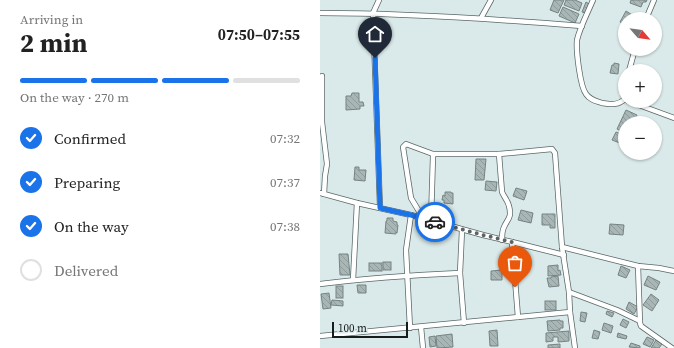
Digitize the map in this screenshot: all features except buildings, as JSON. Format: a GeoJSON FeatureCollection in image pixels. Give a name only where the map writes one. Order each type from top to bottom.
{"type":"FeatureCollection","features":[{"type":"Feature","properties":{"kind":"street"},"geometry":{"type":"LineString","coordinates":[[379,0],[373,13],[380,208]]}},
{"type":"Feature","properties":{"kind":"street"},"geometry":{"type":"LineString","coordinates":[[482,18],[491,0]]}},
{"type":"Feature","properties":{"kind":"street"},"geometry":{"type":"LineString","coordinates":[[593,0],[577,39],[582,84],[587,96],[595,101],[609,104],[618,103]]}},
{"type":"Feature","properties":{"kind":"street"},"geometry":{"type":"LineString","coordinates":[[649,12],[654,0]]}},
{"type":"Feature","properties":{"kind":"street"},"geometry":{"type":"LineString","coordinates":[[320,13],[373,13],[482,18],[582,26]]}},
{"type":"Feature","properties":{"kind":"street"},"geometry":{"type":"LineString","coordinates":[[322,76],[322,122],[328,164],[322,194],[431,220],[462,230],[564,255]]}},
{"type":"Feature","properties":{"kind":"street"},"geometry":{"type":"LineString","coordinates":[[647,108],[674,118]]}},
{"type":"Feature","properties":{"kind":"street"},"geometry":{"type":"LineString","coordinates":[[423,218],[411,198],[403,146],[406,144],[434,154],[499,154],[552,149],[555,153],[562,247],[575,348]]}},
{"type":"Feature","properties":{"kind":"street"},"geometry":{"type":"LineString","coordinates":[[431,220],[434,154]]}},
{"type":"Feature","properties":{"kind":"street"},"geometry":{"type":"LineString","coordinates":[[499,154],[502,192],[510,211],[509,220],[503,229],[502,240]]}},
{"type":"Feature","properties":{"kind":"street"},"geometry":{"type":"LineString","coordinates":[[353,280],[358,203]]}},
{"type":"Feature","properties":{"kind":"street"},"geometry":{"type":"LineString","coordinates":[[410,328],[406,250],[411,215]]}},
{"type":"Feature","properties":{"kind":"street"},"geometry":{"type":"LineString","coordinates":[[462,230],[460,273],[464,323]]}},
{"type":"Feature","properties":{"kind":"street"},"geometry":{"type":"LineString","coordinates":[[512,242],[518,317]]}},
{"type":"Feature","properties":{"kind":"street"},"geometry":{"type":"LineString","coordinates":[[562,247],[638,266],[674,271]]}},
{"type":"Feature","properties":{"kind":"street"},"geometry":{"type":"LineString","coordinates":[[638,266],[641,326],[672,348]]}},
{"type":"Feature","properties":{"kind":"street"},"geometry":{"type":"LineString","coordinates":[[320,284],[408,275],[460,273]]}},
{"type":"Feature","properties":{"kind":"street"},"geometry":{"type":"LineString","coordinates":[[569,292],[617,310],[640,321]]}},
{"type":"Feature","properties":{"kind":"street"},"geometry":{"type":"LineString","coordinates":[[320,336],[570,312]]}},
{"type":"Feature","properties":{"kind":"street"},"geometry":{"type":"LineString","coordinates":[[421,327],[423,348]]}},
{"type":"Feature","properties":{"kind":"way so far"},"geometry":{"type":"LineString","coordinates":[[435,222],[512,242],[515,287]]}},
{"type":"Feature","properties":{"kind":"route"},"geometry":{"type":"LineString","coordinates":[[375,58],[380,208],[435,222]]}}]}
